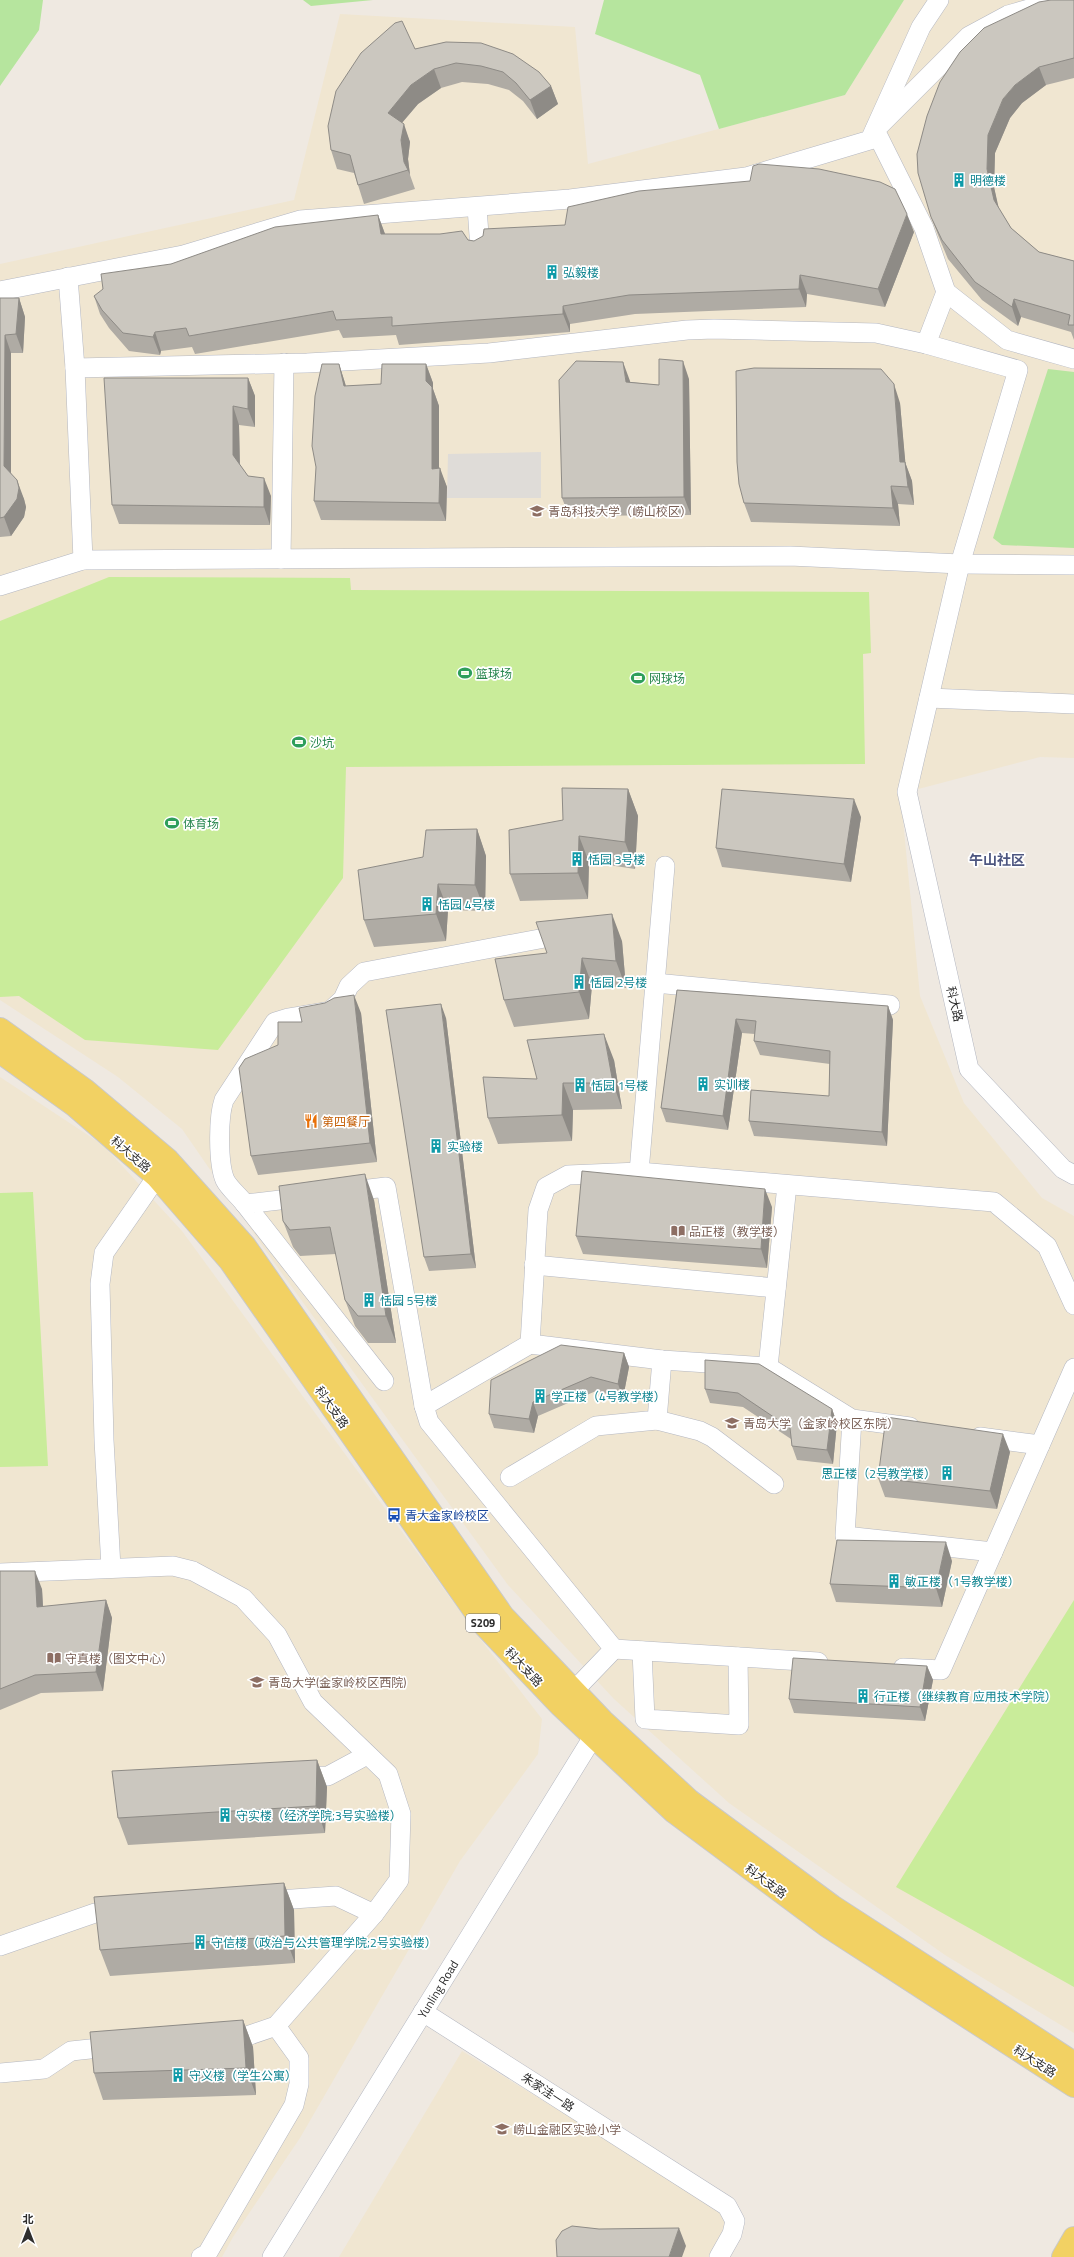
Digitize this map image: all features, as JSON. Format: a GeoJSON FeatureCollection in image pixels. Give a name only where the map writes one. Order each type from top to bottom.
{"type":"FeatureCollection","features":[{"type":"Feature","properties":{"kind":"main road","name":"科大支路"},"geometry":{"type":"LineString","coordinates":[[0,1029],[85,1090],[163,1169],[230,1262],[485,1626],[566,1698],[597,1728],[674,1812],[827,1926],[1074,2086]]}},
{"type":"Feature","properties":{"kind":"main road","name":"科大支路"},"geometry":{"type":"LineString","coordinates":[[0,1052],[163,1169]]}},
{"type":"Feature","properties":{"kind":"main road","name":"科大支路"},"geometry":{"type":"LineString","coordinates":[[597,1728],[690,1801],[832,1906],[1074,2063]]}},
{"type":"Feature","properties":{"kind":"main road"},"geometry":{"type":"LineString","coordinates":[[1063,2257],[1074,2238]]}},
{"type":"Feature","properties":{"kind":"street"},"geometry":{"type":"LineString","coordinates":[[0,291],[182,255],[300,220],[570,199],[746,177],[870,140],[921,28],[939,0]]}},
{"type":"Feature","properties":{"kind":"street"},"geometry":{"type":"LineString","coordinates":[[875,130],[969,36],[1008,15],[1060,0]]}},
{"type":"Feature","properties":{"kind":"street"},"geometry":{"type":"LineString","coordinates":[[875,130],[924,228],[946,292],[1007,340],[1074,359]]}},
{"type":"Feature","properties":{"kind":"street"},"geometry":{"type":"LineString","coordinates":[[477,207],[480,249]]}},
{"type":"Feature","properties":{"kind":"street"},"geometry":{"type":"LineString","coordinates":[[68,277],[75,368],[83,560]]}},
{"type":"Feature","properties":{"kind":"street"},"geometry":{"type":"LineString","coordinates":[[926,344],[946,292]]}},
{"type":"Feature","properties":{"kind":"street"},"geometry":{"type":"LineString","coordinates":[[75,368],[284,363],[714,329],[876,333],[926,344],[1018,370],[960,564],[929,698],[1074,704]]}},
{"type":"Feature","properties":{"kind":"street"},"geometry":{"type":"LineString","coordinates":[[281,559],[284,363]]}},
{"type":"Feature","properties":{"kind":"street"},"geometry":{"type":"LineString","coordinates":[[0,586],[83,560],[782,556],[960,564],[1074,565]]}},
{"type":"Feature","properties":{"kind":"street","name":"科大路"},"geometry":{"type":"LineString","coordinates":[[929,698],[907,792],[969,1069],[1063,1169],[1074,1175]]}},
{"type":"Feature","properties":{"kind":"street"},"geometry":{"type":"LineString","coordinates":[[639,1172],[665,866]]}},
{"type":"Feature","properties":{"kind":"street"},"geometry":{"type":"LineString","coordinates":[[384,1382],[226,1181],[222,1171],[220,1111],[224,1100],[276,1022],[288,1018],[330,1011],[344,999],[349,986],[364,972],[550,937]]}},
{"type":"Feature","properties":{"kind":"street"},"geometry":{"type":"LineString","coordinates":[[655,983],[890,1005]]}},
{"type":"Feature","properties":{"kind":"street"},"geometry":{"type":"LineString","coordinates":[[111,1568],[104,1440],[100,1284],[104,1253],[163,1169]]}},
{"type":"Feature","properties":{"kind":"street"},"geometry":{"type":"LineString","coordinates":[[530,1344],[538,1210],[546,1187],[568,1175],[639,1172],[994,1202],[1047,1246],[1074,1305]]}},
{"type":"Feature","properties":{"kind":"street"},"geometry":{"type":"LineString","coordinates":[[768,1367],[786,1185]]}},
{"type":"Feature","properties":{"kind":"street"},"geometry":{"type":"LineString","coordinates":[[245,1204],[386,1187],[424,1406],[429,1422],[614,1649],[832,1663]]}},
{"type":"Feature","properties":{"kind":"street"},"geometry":{"type":"LineString","coordinates":[[534,1265],[776,1288]]}},
{"type":"Feature","properties":{"kind":"street"},"geometry":{"type":"LineString","coordinates":[[424,1406],[530,1344],[662,1360],[768,1367],[852,1419],[930,1430]]}},
{"type":"Feature","properties":{"kind":"street"},"geometry":{"type":"LineString","coordinates":[[657,1420],[662,1360]]}},
{"type":"Feature","properties":{"kind":"street"},"geometry":{"type":"LineString","coordinates":[[887,1667],[941,1670],[1074,1368]]}},
{"type":"Feature","properties":{"kind":"street"},"geometry":{"type":"LineString","coordinates":[[852,1419],[846,1536],[994,1552]]}},
{"type":"Feature","properties":{"kind":"street"},"geometry":{"type":"LineString","coordinates":[[510,1477],[596,1426],[657,1420],[700,1431],[712,1437],[774,1484]]}},
{"type":"Feature","properties":{"kind":"street"},"geometry":{"type":"LineString","coordinates":[[962,1434],[1040,1445]]}},
{"type":"Feature","properties":{"kind":"street"},"geometry":{"type":"LineString","coordinates":[[0,1573],[173,1566],[193,1571],[243,1598],[277,1635],[313,1702],[388,1774],[401,1814],[399,1880],[374,1914],[276,2026],[244,2037],[205,2040]]}},
{"type":"Feature","properties":{"kind":"street"},"geometry":{"type":"LineString","coordinates":[[566,1698],[614,1649]]}},
{"type":"Feature","properties":{"kind":"street"},"geometry":{"type":"LineString","coordinates":[[642,1651],[646,1719],[739,1725],[738,1657]]}},
{"type":"Feature","properties":{"kind":"street","name":"Yunling Road"},"geometry":{"type":"LineString","coordinates":[[272,2257],[597,1728]]}},
{"type":"Feature","properties":{"kind":"street"},"geometry":{"type":"LineString","coordinates":[[279,1778],[328,1776],[367,1755]]}},
{"type":"Feature","properties":{"kind":"street"},"geometry":{"type":"LineString","coordinates":[[243,1902],[336,1896],[374,1914]]}},
{"type":"Feature","properties":{"kind":"street"},"geometry":{"type":"LineString","coordinates":[[0,1946],[95,1913],[142,1910]]}},
{"type":"Feature","properties":{"kind":"street","name":"朱家洼一路"},"geometry":{"type":"LineString","coordinates":[[423,2012],[727,2206],[735,2221],[732,2234],[718,2257]]}},
{"type":"Feature","properties":{"kind":"street"},"geometry":{"type":"LineString","coordinates":[[201,2257],[207,2254],[294,2105],[299,2084],[299,2058],[276,2026]]}},
{"type":"Feature","properties":{"kind":"street"},"geometry":{"type":"LineString","coordinates":[[0,2073],[44,2069],[71,2051],[134,2045]]}},
{"type":"Feature","properties":{"kind":"shaded area"},"geometry":{"type":"Polygon","coordinates":[[[904,0],[1074,0],[1074,758],[1040,757],[907,792],[900,789],[920,996],[964,1103],[1042,1198],[1074,1216],[1074,2033],[945,1955],[729,1803],[614,1699],[508,1585],[273,1261],[182,1129],[118,1077],[0,1000],[0,264],[294,200],[340,14],[575,27],[588,164],[845,95],[904,0]]]}},
{"type":"Feature","properties":{"kind":"shaded area"},"geometry":{"type":"Polygon","coordinates":[[[541,452],[541,498],[447,498],[448,454],[541,452]]]}},
{"type":"Feature","properties":{"kind":"shaded area","name":"青岛大学(金家岭校区西院)"},"geometry":{"type":"Polygon","coordinates":[[[0,1077],[103,1145],[182,1231],[484,1644],[542,1719],[538,1754],[460,1861],[300,2138],[233,2237],[222,2257],[0,2257],[0,1077]]]}},
{"type":"Feature","properties":{"kind":"shaded area","name":"崂山金融区实验小学"},"geometry":{"type":"Polygon","coordinates":[[[462,2051],[717,2207],[726,2221],[715,2257],[339,2257],[462,2051]]]}},
{"type":"Feature","properties":{"kind":"green space"},"geometry":{"type":"Polygon","coordinates":[[[0,0],[43,0],[39,30],[0,86],[0,0]]]}},
{"type":"Feature","properties":{"kind":"green space"},"geometry":{"type":"Polygon","coordinates":[[[303,0],[373,0],[311,6],[303,0]]]}},
{"type":"Feature","properties":{"kind":"green space"},"geometry":{"type":"Polygon","coordinates":[[[604,0],[904,0],[845,95],[719,129],[700,75],[595,34],[604,0]]]}},
{"type":"Feature","properties":{"kind":"green space"},"geometry":{"type":"Polygon","coordinates":[[[1048,369],[1074,372],[1074,548],[1002,545],[993,538],[1048,369]]]}},
{"type":"Feature","properties":{"kind":"green space","name":"体育场"},"geometry":{"type":"Polygon","coordinates":[[[109,577],[350,578],[351,590],[869,592],[871,653],[863,654],[865,764],[346,767],[343,878],[218,1050],[85,1040],[19,996],[0,997],[0,621],[109,577]]]}},
{"type":"Feature","properties":{"kind":"green space"},"geometry":{"type":"Polygon","coordinates":[[[33,1192],[48,1466],[0,1467],[0,1193],[33,1192]]]}},
{"type":"Feature","properties":{"kind":"green space"},"geometry":{"type":"Polygon","coordinates":[[[1074,1600],[1074,1987],[896,1887],[1074,1600]]]}},
{"type":"Feature","properties":{"kind":"building","name":"明德楼"},"geometry":{"type":"Polygon","coordinates":[[[1051,0],[1074,0],[1074,58],[1039,67],[1015,85],[1003,99],[988,135],[987,169],[994,200],[1011,228],[1039,252],[1074,261],[1074,325],[1068,325],[1070,315],[1014,299],[1012,307],[975,282],[942,240],[931,217],[918,173],[917,154],[927,116],[940,82],[960,52],[984,28],[1039,2],[1051,0]]]}},
{"type":"Feature","properties":{"kind":"building"},"geometry":{"type":"Polygon","coordinates":[[[402,21],[415,49],[446,42],[481,43],[513,54],[539,72],[551,86],[530,100],[516,83],[503,72],[481,66],[456,63],[434,69],[411,85],[388,113],[404,124],[401,140],[404,162],[408,170],[358,185],[350,155],[331,150],[328,126],[336,91],[361,53],[395,23],[402,21]]]}},
{"type":"Feature","properties":{"kind":"building","name":"弘毅楼"},"geometry":{"type":"Polygon","coordinates":[[[759,164],[819,169],[880,182],[895,189],[907,214],[878,289],[800,275],[799,289],[629,295],[563,306],[563,314],[392,326],[392,317],[336,320],[333,311],[189,336],[186,328],[155,332],[153,337],[123,333],[102,310],[94,296],[103,289],[101,274],[171,264],[275,227],[378,215],[381,234],[440,234],[462,231],[468,240],[474,241],[483,236],[484,229],[565,225],[568,207],[639,191],[750,181],[753,166],[759,164]]]}},
{"type":"Feature","properties":{"kind":"building"},"geometry":{"type":"Polygon","coordinates":[[[0,298],[19,298],[16,334],[5,335],[4,466],[17,480],[19,488],[17,499],[4,517],[0,518],[0,298]]]}},
{"type":"Feature","properties":{"kind":"building"},"geometry":{"type":"Polygon","coordinates":[[[659,359],[683,361],[684,497],[562,498],[559,380],[576,361],[623,362],[626,382],[659,385],[659,359]]]}},
{"type":"Feature","properties":{"kind":"building"},"geometry":{"type":"Polygon","coordinates":[[[322,364],[339,364],[344,386],[381,384],[382,364],[426,364],[426,381],[432,387],[432,469],[440,468],[439,503],[314,501],[316,467],[312,446],[315,396],[322,364]]]}},
{"type":"Feature","properties":{"kind":"building"},"geometry":{"type":"Polygon","coordinates":[[[754,368],[881,369],[894,384],[900,462],[905,462],[908,487],[891,486],[893,508],[744,503],[739,484],[737,462],[736,371],[754,368]]]}},
{"type":"Feature","properties":{"kind":"building"},"geometry":{"type":"Polygon","coordinates":[[[104,378],[248,378],[248,409],[233,406],[233,455],[248,476],[264,478],[264,507],[112,505],[104,378]]]}},
{"type":"Feature","properties":{"kind":"building"},"geometry":{"type":"Polygon","coordinates":[[[562,788],[628,789],[625,842],[579,836],[578,873],[510,874],[509,830],[563,820],[562,788]]]}},
{"type":"Feature","properties":{"kind":"building"},"geometry":{"type":"Polygon","coordinates":[[[722,789],[854,799],[844,864],[716,848],[722,789]]]}},
{"type":"Feature","properties":{"kind":"building"},"geometry":{"type":"Polygon","coordinates":[[[477,829],[475,885],[438,884],[436,914],[364,920],[358,870],[423,857],[426,830],[477,829]]]}},
{"type":"Feature","properties":{"kind":"building"},"geometry":{"type":"Polygon","coordinates":[[[612,914],[616,961],[582,958],[579,992],[504,1000],[495,959],[547,953],[536,922],[612,914]]]}},
{"type":"Feature","properties":{"kind":"building","name":"实训楼"},"geometry":{"type":"Polygon","coordinates":[[[677,990],[888,1006],[882,1132],[749,1121],[751,1090],[829,1096],[830,1051],[754,1041],[756,1021],[736,1019],[723,1116],[661,1108],[677,990]]]}},
{"type":"Feature","properties":{"kind":"building","name":"第四餐厅"},"geometry":{"type":"Polygon","coordinates":[[[354,995],[370,1143],[251,1156],[239,1068],[245,1059],[278,1045],[278,1022],[302,1022],[299,1008],[325,1003],[334,998],[354,995]]]}},
{"type":"Feature","properties":{"kind":"building","name":"实验楼"},"geometry":{"type":"Polygon","coordinates":[[[441,1004],[471,1254],[424,1257],[386,1010],[441,1004]]]}},
{"type":"Feature","properties":{"kind":"building"},"geometry":{"type":"Polygon","coordinates":[[[604,1034],[613,1083],[563,1083],[562,1115],[488,1118],[483,1077],[537,1079],[527,1040],[604,1034]]]}},
{"type":"Feature","properties":{"kind":"building","name":"品正楼（教学楼）"},"geometry":{"type":"Polygon","coordinates":[[[582,1171],[765,1189],[761,1249],[576,1236],[582,1171]]]}},
{"type":"Feature","properties":{"kind":"building","name":"恬园 5号楼"},"geometry":{"type":"Polygon","coordinates":[[[365,1174],[386,1316],[358,1316],[345,1300],[330,1227],[290,1230],[283,1221],[279,1186],[365,1174]]]}},
{"type":"Feature","properties":{"kind":"building","name":"学正楼（4号教学楼）"},"geometry":{"type":"Polygon","coordinates":[[[561,1345],[624,1353],[618,1384],[591,1377],[533,1402],[529,1419],[489,1414],[491,1380],[561,1345]]]}},
{"type":"Feature","properties":{"kind":"building"},"geometry":{"type":"Polygon","coordinates":[[[705,1360],[759,1364],[832,1409],[827,1450],[792,1446],[790,1428],[738,1393],[705,1389],[705,1360]]]}},
{"type":"Feature","properties":{"kind":"building","name":"思正楼（2号教学楼）"},"geometry":{"type":"Polygon","coordinates":[[[886,1417],[1003,1434],[990,1491],[878,1478],[886,1417]]]}},
{"type":"Feature","properties":{"kind":"building"},"geometry":{"type":"Polygon","coordinates":[[[837,1540],[946,1542],[936,1588],[830,1584],[837,1540]]]}},
{"type":"Feature","properties":{"kind":"building","name":"守真楼（图文中心）"},"geometry":{"type":"Polygon","coordinates":[[[0,1571],[35,1571],[37,1607],[106,1600],[96,1672],[35,1675],[0,1689],[0,1571]]]}},
{"type":"Feature","properties":{"kind":"building","name":"行正楼（继续教育 应用技术学院）"},"geometry":{"type":"Polygon","coordinates":[[[793,1658],[927,1666],[920,1707],[789,1699],[793,1658]]]}},
{"type":"Feature","properties":{"kind":"building"},"geometry":{"type":"Polygon","coordinates":[[[317,1760],[316,1806],[118,1818],[112,1771],[317,1760]]]}},
{"type":"Feature","properties":{"kind":"building"},"geometry":{"type":"Polygon","coordinates":[[[284,1883],[285,1936],[100,1950],[94,1897],[284,1883]]]}},
{"type":"Feature","properties":{"kind":"building"},"geometry":{"type":"Polygon","coordinates":[[[243,2020],[246,2068],[94,2073],[90,2032],[243,2020]]]}},
{"type":"Feature","properties":{"kind":"building"},"geometry":{"type":"Polygon","coordinates":[[[572,2226],[599,2229],[679,2228],[669,2257],[557,2257],[556,2240],[562,2231],[572,2226]]]}},
{"type":"Feature","properties":{"kind":"place","name":"明德楼"},"geometry":{"type":"Point","coordinates":[959,180]}},
{"type":"Feature","properties":{"kind":"place","name":"弘毅楼"},"geometry":{"type":"Point","coordinates":[552,272]}},
{"type":"Feature","properties":{"kind":"place","name":"青岛科技大学（崂山校区）"},"geometry":{"type":"Point","coordinates":[537,511]}},
{"type":"Feature","properties":{"kind":"place","name":"篮球场"},"geometry":{"type":"Point","coordinates":[465,673]}},
{"type":"Feature","properties":{"kind":"place","name":"网球场"},"geometry":{"type":"Point","coordinates":[638,678]}},
{"type":"Feature","properties":{"kind":"place","name":"沙坑"},"geometry":{"type":"Point","coordinates":[299,742]}},
{"type":"Feature","properties":{"kind":"place","name":"体育场"},"geometry":{"type":"Point","coordinates":[172,823]}},
{"type":"Feature","properties":{"kind":"place","name":"恬园 3号楼"},"geometry":{"type":"Point","coordinates":[577,859]}},
{"type":"Feature","properties":{"kind":"place","name":"恬园 4号楼"},"geometry":{"type":"Point","coordinates":[427,904]}},
{"type":"Feature","properties":{"kind":"place","name":"恬园 2号楼"},"geometry":{"type":"Point","coordinates":[579,982]}},
{"type":"Feature","properties":{"kind":"place","name":"实训楼"},"geometry":{"type":"Point","coordinates":[703,1084]}},
{"type":"Feature","properties":{"kind":"place","name":"恬园 1号楼"},"geometry":{"type":"Point","coordinates":[580,1085]}},
{"type":"Feature","properties":{"kind":"place","name":"第四餐厅"},"geometry":{"type":"Point","coordinates":[311,1121]}},
{"type":"Feature","properties":{"kind":"place","name":"实验楼"},"geometry":{"type":"Point","coordinates":[436,1146]}},
{"type":"Feature","properties":{"kind":"place","name":"品正楼（教学楼）"},"geometry":{"type":"Point","coordinates":[678,1231]}},
{"type":"Feature","properties":{"kind":"place","name":"恬园 5号楼"},"geometry":{"type":"Point","coordinates":[369,1300]}},
{"type":"Feature","properties":{"kind":"place","name":"学正楼（4号教学楼）"},"geometry":{"type":"Point","coordinates":[540,1396]}},
{"type":"Feature","properties":{"kind":"place","name":"青岛大学（金家岭校区东院）"},"geometry":{"type":"Point","coordinates":[732,1423]}},
{"type":"Feature","properties":{"kind":"place","name":"思正楼（2号教学楼）"},"geometry":{"type":"Point","coordinates":[947,1473]}},
{"type":"Feature","properties":{"kind":"place","name":"青大金家岭校区"},"geometry":{"type":"Point","coordinates":[394,1515]}},
{"type":"Feature","properties":{"kind":"place","name":"敏正楼（1号教学楼）"},"geometry":{"type":"Point","coordinates":[894,1581]}},
{"type":"Feature","properties":{"kind":"place","name":"守真楼（图文中心）"},"geometry":{"type":"Point","coordinates":[54,1658]}},
{"type":"Feature","properties":{"kind":"place","name":"青岛大学(金家岭校区西院)"},"geometry":{"type":"Point","coordinates":[257,1682]}},
{"type":"Feature","properties":{"kind":"place","name":"行正楼（继续教育 应用技术学院）"},"geometry":{"type":"Point","coordinates":[863,1696]}},
{"type":"Feature","properties":{"kind":"place","name":"守实楼（经济学院;3号实验楼）"},"geometry":{"type":"Point","coordinates":[225,1815]}},
{"type":"Feature","properties":{"kind":"place","name":"守信楼（政治与公共管理学院;2号实验楼）"},"geometry":{"type":"Point","coordinates":[200,1942]}},
{"type":"Feature","properties":{"kind":"place","name":"守义楼（学生公寓）"},"geometry":{"type":"Point","coordinates":[178,2075]}},
{"type":"Feature","properties":{"kind":"place","name":"崂山金融区实验小学"},"geometry":{"type":"Point","coordinates":[502,2129]}},
{"type":"Feature","properties":{"kind":"district","name":"午山社区"},"geometry":{"type":"Point","coordinates":[997,859]}}]}
